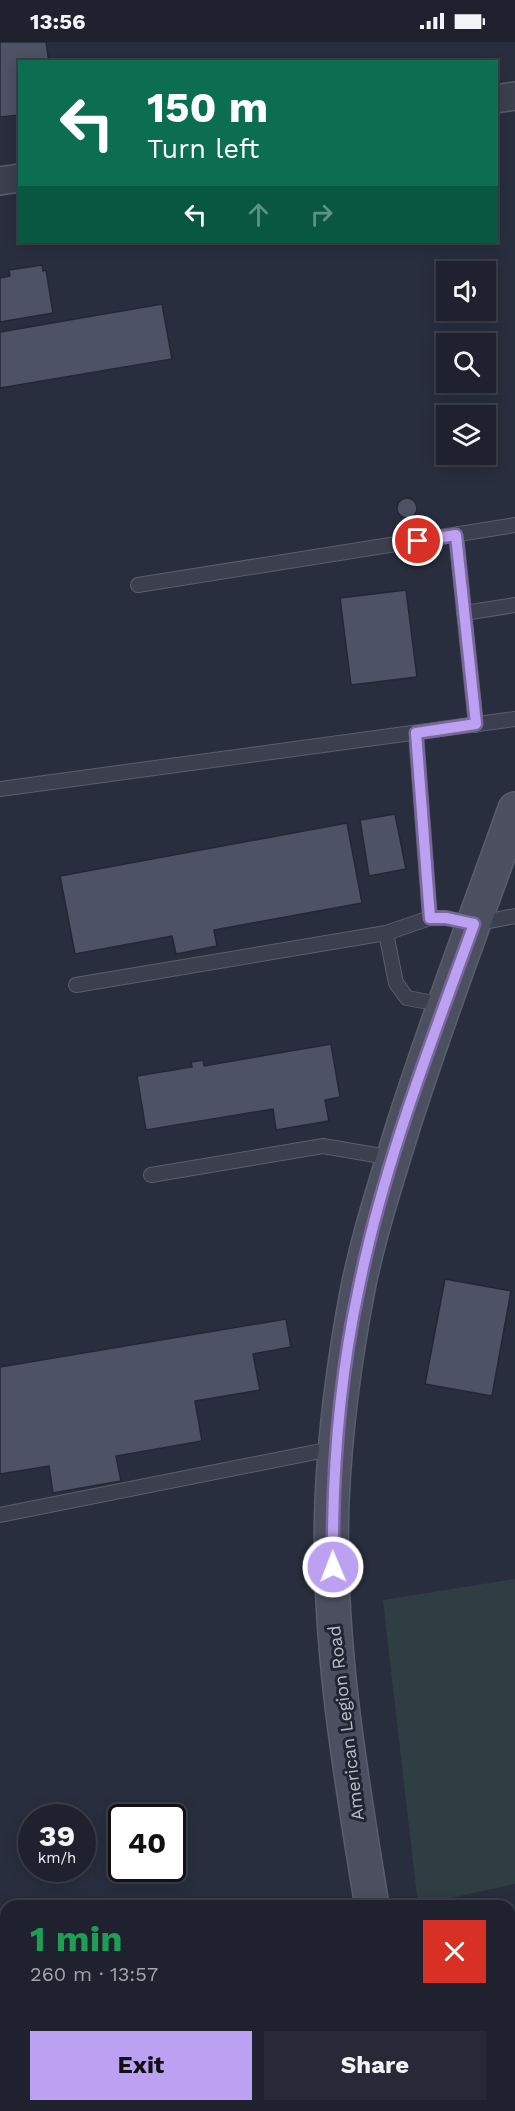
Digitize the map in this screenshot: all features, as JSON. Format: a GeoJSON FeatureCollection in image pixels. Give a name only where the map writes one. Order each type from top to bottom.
{"type":"FeatureCollection","features":[{"type":"Feature","properties":{"kind":"street"},"geometry":{"type":"LineString","coordinates":[[498,99],[515,96]]}},
{"type":"Feature","properties":{"kind":"street"},"geometry":{"type":"LineString","coordinates":[[0,181],[18,178]]}},
{"type":"Feature","properties":{"kind":"street","name":"American Legion Road"},"geometry":{"type":"LineString","coordinates":[[371,1900],[351,1776],[337,1664],[333,1610],[332,1503],[349,1340],[358,1287],[393,1158],[515,809]]}},
{"type":"Feature","properties":{"kind":"lane"},"geometry":{"type":"LineString","coordinates":[[138,585],[515,525]]}},
{"type":"Feature","properties":{"kind":"lane"},"geometry":{"type":"LineString","coordinates":[[456,535],[476,724]]}},
{"type":"Feature","properties":{"kind":"lane"},"geometry":{"type":"LineString","coordinates":[[464,613],[515,605]]}},
{"type":"Feature","properties":{"kind":"lane"},"geometry":{"type":"LineString","coordinates":[[0,789],[515,719]]}},
{"type":"Feature","properties":{"kind":"lane"},"geometry":{"type":"LineString","coordinates":[[416,733],[430,918]]}},
{"type":"Feature","properties":{"kind":"lane"},"geometry":{"type":"LineString","coordinates":[[76,985],[386,933],[430,918],[446,918],[474,924],[515,916]]}},
{"type":"Feature","properties":{"kind":"lane"},"geometry":{"type":"LineString","coordinates":[[386,933],[396,983],[407,998],[445,1005]]}},
{"type":"Feature","properties":{"kind":"lane"},"geometry":{"type":"LineString","coordinates":[[151,1175],[323,1146],[393,1158]]}},
{"type":"Feature","properties":{"kind":"lane"},"geometry":{"type":"LineString","coordinates":[[0,1515],[336,1449]]}},
{"type":"Feature","properties":{"kind":"shaded area"},"geometry":{"type":"Polygon","coordinates":[[[515,1579],[515,1884],[441,1900],[417,1900],[383,1600],[515,1579]]]}},
{"type":"Feature","properties":{"kind":"building"},"geometry":{"type":"Polygon","coordinates":[[[0,42],[46,42],[49,60],[18,60],[18,115],[0,117],[0,42]]]}},
{"type":"Feature","properties":{"kind":"building"},"geometry":{"type":"Polygon","coordinates":[[[42,265],[43,271],[46,270],[53,313],[0,322],[0,278],[10,276],[9,270],[42,265]]]}},
{"type":"Feature","properties":{"kind":"building"},"geometry":{"type":"Polygon","coordinates":[[[162,304],[172,359],[0,388],[0,332],[162,304]]]}},
{"type":"Feature","properties":{"kind":"building"},"geometry":{"type":"Polygon","coordinates":[[[407,498],[414,501],[417,508],[414,515],[407,518],[400,515],[397,508],[400,501],[407,498]]]}},
{"type":"Feature","properties":{"kind":"building"},"geometry":{"type":"Polygon","coordinates":[[[406,590],[417,677],[351,685],[340,598],[406,590]]]}},
{"type":"Feature","properties":{"kind":"building"},"geometry":{"type":"Polygon","coordinates":[[[395,814],[406,869],[369,876],[360,820],[395,814]]]}},
{"type":"Feature","properties":{"kind":"building"},"geometry":{"type":"Polygon","coordinates":[[[347,823],[362,903],[214,930],[217,946],[176,954],[172,936],[75,954],[60,876],[347,823]]]}},
{"type":"Feature","properties":{"kind":"building"},"geometry":{"type":"Polygon","coordinates":[[[331,1044],[340,1097],[325,1100],[329,1121],[276,1130],[273,1109],[146,1130],[137,1076],[192,1067],[191,1062],[203,1060],[204,1066],[331,1044]]]}},
{"type":"Feature","properties":{"kind":"building"},"geometry":{"type":"Polygon","coordinates":[[[445,1279],[511,1291],[492,1396],[425,1384],[445,1279]]]}},
{"type":"Feature","properties":{"kind":"building"},"geometry":{"type":"Polygon","coordinates":[[[286,1319],[291,1347],[253,1354],[260,1390],[195,1401],[202,1441],[116,1456],[121,1481],[53,1493],[49,1466],[0,1474],[0,1367],[286,1319]]]}},
{"type":"Feature","properties":{"kind":"route"},"geometry":{"type":"LineString","coordinates":[[333,1567],[332,1503],[336,1449],[358,1287],[385,1183],[411,1100],[474,924],[446,918],[430,918],[416,733],[476,724],[456,535],[418,541]]}}]}
